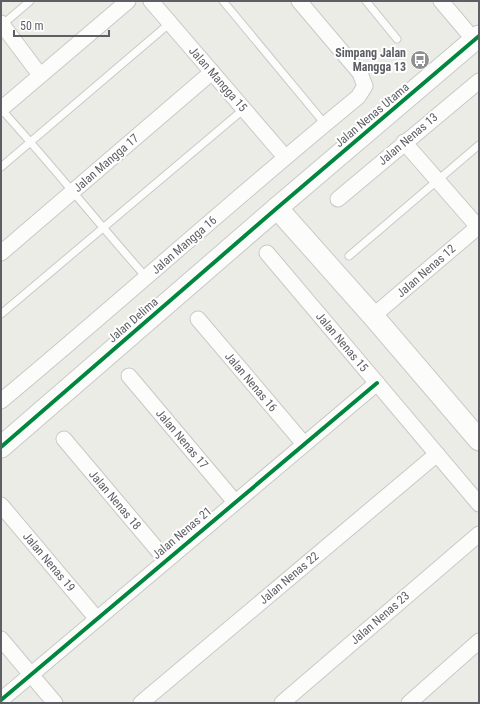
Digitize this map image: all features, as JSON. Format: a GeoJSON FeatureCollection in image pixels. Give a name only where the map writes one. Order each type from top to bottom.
{"type":"FeatureCollection","features":[{"type":"Feature","properties":{"kind":"street"},"geometry":{"type":"LineString","coordinates":[[1,109],[128,1]]}},
{"type":"Feature","properties":{"kind":"street","name":"Jalan Mangga 15"},"geometry":{"type":"LineString","coordinates":[[151,1],[285,157]]}},
{"type":"Feature","properties":{"kind":"street","name":"Jalan Mangga 16"},"geometry":{"type":"LineString","coordinates":[[1,401],[285,157],[358,97],[365,86],[360,73],[299,1]]}},
{"type":"Feature","properties":{"kind":"street"},"geometry":{"type":"LineString","coordinates":[[442,1],[477,38]]}},
{"type":"Feature","properties":{"kind":"street"},"geometry":{"type":"LineString","coordinates":[[2,24],[40,75]]}},
{"type":"Feature","properties":{"kind":"street","name":"Jalan Nenas Utama"},"geometry":{"type":"LineString","coordinates":[[277,208],[477,38]]}},
{"type":"Feature","properties":{"kind":"street","name":"Jalan Mangga 17"},"geometry":{"type":"LineString","coordinates":[[1,254],[212,72]]}},
{"type":"Feature","properties":{"kind":"street","name":"Jalan Nenas 13"},"geometry":{"type":"LineString","coordinates":[[338,199],[404,142],[479,81]]}},
{"type":"Feature","properties":{"kind":"street"},"geometry":{"type":"LineString","coordinates":[[404,142],[479,227]]}},
{"type":"Feature","properties":{"kind":"street"},"geometry":{"type":"LineString","coordinates":[[277,208],[373,316],[479,440]]}},
{"type":"Feature","properties":{"kind":"street","name":"Jalan Delima"},"geometry":{"type":"LineString","coordinates":[[1,447],[277,208]]}},
{"type":"Feature","properties":{"kind":"street","name":"Jalan Nenas 12"},"geometry":{"type":"LineString","coordinates":[[373,316],[479,227]]}},
{"type":"Feature","properties":{"kind":"street","name":"Jalan Nenas 15"},"geometry":{"type":"LineString","coordinates":[[267,253],[479,504]]}},
{"type":"Feature","properties":{"kind":"street","name":"Jalan Nenas 16"},"geometry":{"type":"LineString","coordinates":[[198,319],[304,444]]}},
{"type":"Feature","properties":{"kind":"street","name":"Jalan Nenas 17"},"geometry":{"type":"LineString","coordinates":[[129,376],[235,502]]}},
{"type":"Feature","properties":{"kind":"street","name":"Jalan Nenas 21"},"geometry":{"type":"LineString","coordinates":[[1,700],[377,382]]}},
{"type":"Feature","properties":{"kind":"street","name":"Jalan Nenas 18"},"geometry":{"type":"LineString","coordinates":[[64,439],[166,560]]}},
{"type":"Feature","properties":{"kind":"street","name":"Jalan Nenas 22"},"geometry":{"type":"LineString","coordinates":[[142,703],[437,454]]}},
{"type":"Feature","properties":{"kind":"street","name":"Jalan Nenas 19"},"geometry":{"type":"LineString","coordinates":[[1,505],[97,619]]}},
{"type":"Feature","properties":{"kind":"street","name":"Jalan Nenas 23"},"geometry":{"type":"LineString","coordinates":[[282,703],[479,534]]}},
{"type":"Feature","properties":{"kind":"street"},"geometry":{"type":"LineString","coordinates":[[1,639],[55,703]]}},
{"type":"Feature","properties":{"kind":"street"},"geometry":{"type":"LineString","coordinates":[[409,703],[479,641]]}},
{"type":"Feature","properties":{"kind":"lane"},"geometry":{"type":"LineString","coordinates":[[2,24],[30,1]]}},
{"type":"Feature","properties":{"kind":"lane"},"geometry":{"type":"LineString","coordinates":[[223,1],[325,124]]}},
{"type":"Feature","properties":{"kind":"lane"},"geometry":{"type":"LineString","coordinates":[[366,1],[397,39]]}},
{"type":"Feature","properties":{"kind":"lane"},"geometry":{"type":"LineString","coordinates":[[1,167],[170,23]]}},
{"type":"Feature","properties":{"kind":"lane"},"geometry":{"type":"LineString","coordinates":[[1,109],[102,228],[146,277]]}},
{"type":"Feature","properties":{"kind":"lane"},"geometry":{"type":"LineString","coordinates":[[1,314],[244,109]]}},
{"type":"Feature","properties":{"kind":"lane"},"geometry":{"type":"LineString","coordinates":[[350,256],[479,145]]}},
{"type":"Feature","properties":{"kind":"cycle path"},"geometry":{"type":"LineString","coordinates":[[1,447],[277,208],[479,36]]}},
{"type":"Feature","properties":{"kind":"cycle path"},"geometry":{"type":"LineString","coordinates":[[1,700],[377,383]]}},
{"type":"Feature","properties":{"kind":"place","name":"Simpang Jalan Mangga 13"},"geometry":{"type":"Point","coordinates":[420,60]}}]}
